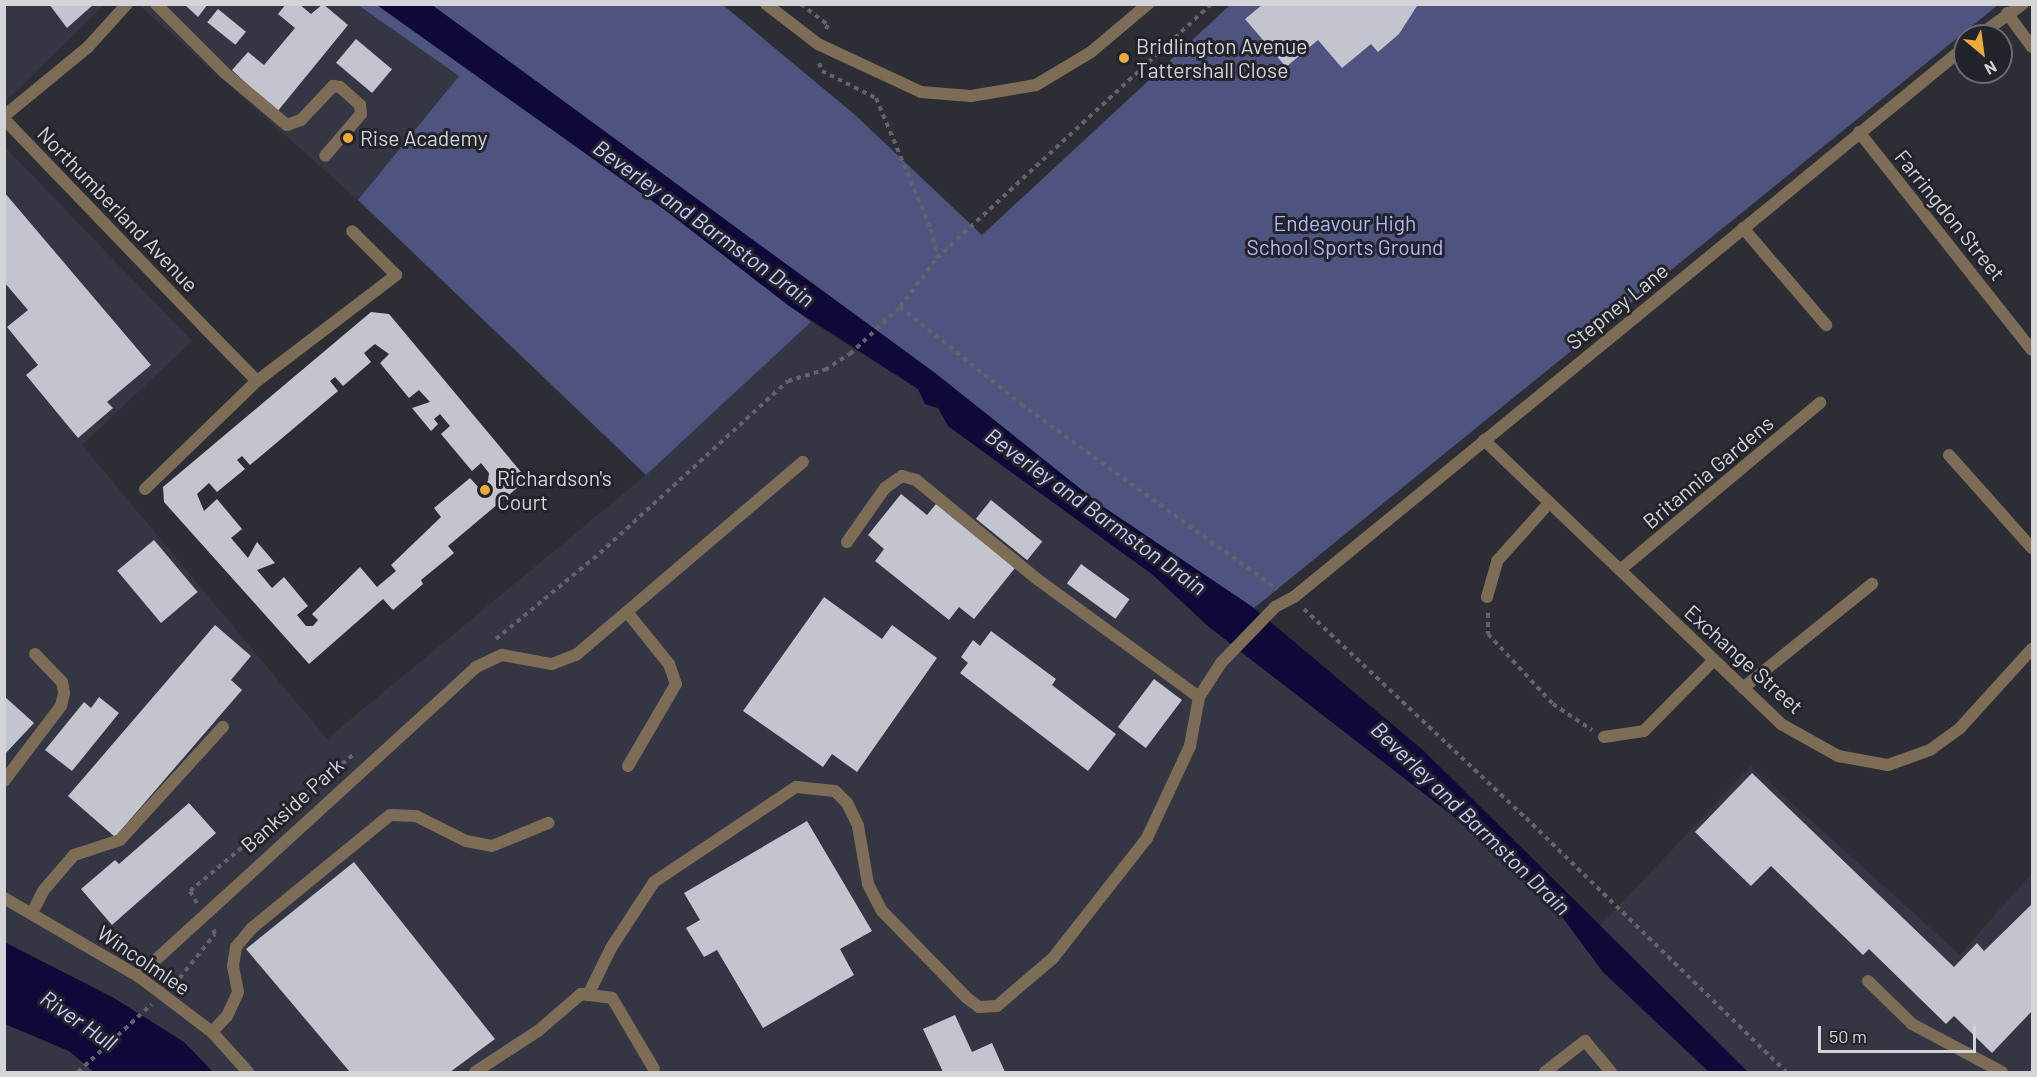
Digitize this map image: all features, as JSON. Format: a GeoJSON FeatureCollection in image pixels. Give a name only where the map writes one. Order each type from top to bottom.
{"type":"FeatureCollection","features":[{"type":"Feature","properties":{"kind":"street"},"geometry":{"type":"LineString","coordinates":[[4,117],[88,46],[127,4]]}},
{"type":"Feature","properties":{"kind":"street"},"geometry":{"type":"LineString","coordinates":[[156,4],[225,73],[287,125],[302,120],[333,86],[340,87],[362,110],[325,156]]}},
{"type":"Feature","properties":{"kind":"street"},"geometry":{"type":"LineString","coordinates":[[766,4],[818,44],[921,92],[971,96],[1036,85],[1091,52],[1148,4]]}},
{"type":"Feature","properties":{"kind":"street"},"geometry":{"type":"LineString","coordinates":[[1993,24],[2022,4]]}},
{"type":"Feature","properties":{"kind":"street"},"geometry":{"type":"LineString","coordinates":[[2007,13],[2032,46]]}},
{"type":"Feature","properties":{"kind":"street","name":"Stepney Lane"},"geometry":{"type":"LineString","coordinates":[[1199,697],[1221,663],[1275,607],[1294,597],[1953,57]]}},
{"type":"Feature","properties":{"kind":"street","name":"Northumberland Avenue"},"geometry":{"type":"LineString","coordinates":[[4,117],[257,381]]}},
{"type":"Feature","properties":{"kind":"street","name":"Farringdon Street"},"geometry":{"type":"LineString","coordinates":[[1859,132],[2032,350]]}},
{"type":"Feature","properties":{"kind":"street"},"geometry":{"type":"LineString","coordinates":[[1743,228],[1826,325]]}},
{"type":"Feature","properties":{"kind":"street"},"geometry":{"type":"LineString","coordinates":[[145,489],[257,381],[396,275],[352,231]]}},
{"type":"Feature","properties":{"kind":"street","name":"Britannia Gardens"},"geometry":{"type":"LineString","coordinates":[[1620,570],[1820,403]]}},
{"type":"Feature","properties":{"kind":"street","name":"Exchange Street"},"geometry":{"type":"LineString","coordinates":[[1484,440],[1781,724],[1838,756],[1888,765],[1930,750],[1960,728],[2032,649]]}},
{"type":"Feature","properties":{"kind":"street"},"geometry":{"type":"LineString","coordinates":[[1949,455],[2032,548]]}},
{"type":"Feature","properties":{"kind":"street","name":"Bankside Park"},"geometry":{"type":"LineString","coordinates":[[138,976],[476,668],[502,655],[552,664],[576,655],[803,462]]}},
{"type":"Feature","properties":{"kind":"street"},"geometry":{"type":"LineString","coordinates":[[588,995],[611,948],[654,882],[796,787],[835,791],[848,803],[858,826],[868,884],[882,911],[978,1007],[997,1005],[1053,958],[1147,838],[1190,746],[1199,697],[1037,579],[916,480],[902,476],[885,488],[847,542]]}},
{"type":"Feature","properties":{"kind":"street"},"geometry":{"type":"LineString","coordinates":[[1487,597],[1497,561],[1549,502]]}},
{"type":"Feature","properties":{"kind":"street"},"geometry":{"type":"LineString","coordinates":[[1743,688],[1872,584]]}},
{"type":"Feature","properties":{"kind":"street"},"geometry":{"type":"LineString","coordinates":[[627,612],[669,664],[676,684],[628,766]]}},
{"type":"Feature","properties":{"kind":"street"},"geometry":{"type":"LineString","coordinates":[[4,782],[61,706],[64,693],[62,682],[35,654]]}},
{"type":"Feature","properties":{"kind":"street"},"geometry":{"type":"LineString","coordinates":[[1604,737],[1644,731],[1714,660]]}},
{"type":"Feature","properties":{"kind":"street"},"geometry":{"type":"LineString","coordinates":[[32,913],[43,891],[74,855],[120,840],[223,728]]}},
{"type":"Feature","properties":{"kind":"street"},"geometry":{"type":"LineString","coordinates":[[212,1032],[227,1016],[238,992],[232,966],[236,947],[252,928],[390,815],[416,816],[466,841],[492,846],[548,823]]}},
{"type":"Feature","properties":{"kind":"street","name":"Wincolmlee"},"geometry":{"type":"LineString","coordinates":[[4,898],[138,976],[212,1032],[248,1072]]}},
{"type":"Feature","properties":{"kind":"street"},"geometry":{"type":"LineString","coordinates":[[1868,981],[1912,1024],[2002,1072]]}},
{"type":"Feature","properties":{"kind":"street"},"geometry":{"type":"LineString","coordinates":[[475,1072],[538,1031],[581,994],[612,998],[654,1069]]}},
{"type":"Feature","properties":{"kind":"street"},"geometry":{"type":"LineString","coordinates":[[1545,1072],[1585,1041],[1611,1072]]}},
{"type":"Feature","properties":{"kind":"path"},"geometry":{"type":"LineString","coordinates":[[801,4],[828,25],[818,44],[816,54],[822,71],[876,98],[931,229],[937,258]]}},
{"type":"Feature","properties":{"kind":"path"},"geometry":{"type":"LineString","coordinates":[[850,354],[890,319],[937,258],[1211,4]]}},
{"type":"Feature","properties":{"kind":"path"},"geometry":{"type":"LineString","coordinates":[[900,307],[1021,404],[1268,584],[1294,597],[1314,622],[1526,818],[1786,1072]]}},
{"type":"Feature","properties":{"kind":"path"},"geometry":{"type":"LineString","coordinates":[[1487,597],[1488,634],[1553,704],[1604,737]]}},
{"type":"Feature","properties":{"kind":"path"},"geometry":{"type":"LineString","coordinates":[[78,1072],[147,1010]]}},
{"type":"Feature","properties":{"kind":"shaded area","name":"Rise Academy"},"geometry":{"type":"Polygon","coordinates":[[[143,4],[358,5],[459,76],[358,200],[141,7],[143,4]]]}},
{"type":"Feature","properties":{"kind":"shaded area"},"geometry":{"type":"Polygon","coordinates":[[[5,5],[104,5],[5,102],[5,5]]]}},
{"type":"Feature","properties":{"kind":"shaded area"},"geometry":{"type":"Polygon","coordinates":[[[4,146],[192,341],[82,445],[327,739],[646,475],[811,322],[918,389],[925,404],[938,408],[948,426],[1153,575],[1209,627],[1462,823],[1557,910],[1603,972],[1709,1072],[213,1072],[184,1042],[114,998],[5,942],[4,146]]]}},
{"type":"Feature","properties":{"kind":"shaded area"},"geometry":{"type":"Polygon","coordinates":[[[1751,766],[1960,955],[2032,873],[2032,1072],[1748,1072],[1600,926],[1751,766]]]}},
{"type":"Feature","properties":{"kind":"shaded area"},"geometry":{"type":"Polygon","coordinates":[[[4,1024],[69,1051],[94,1072],[5,1072],[4,1024]]]}},
{"type":"Feature","properties":{"kind":"green space"},"geometry":{"type":"Polygon","coordinates":[[[358,5],[377,5],[665,210],[811,322],[646,475],[358,200],[459,76],[358,5]]]}},
{"type":"Feature","properties":{"kind":"green space","name":"Endeavour High School Sports Ground"},"geometry":{"type":"Polygon","coordinates":[[[432,5],[723,5],[854,114],[982,235],[1230,5],[1998,5],[1975,24],[1953,24],[1953,41],[1254,608],[1102,506],[935,373],[432,5]]]}},
{"type":"Feature","properties":{"kind":"water","name":"Beverley and Barmston Drain"},"geometry":{"type":"Polygon","coordinates":[[[377,5],[432,5],[935,373],[1102,506],[1254,608],[1424,751],[1748,1072],[1709,1072],[1603,972],[1557,910],[1462,823],[1209,627],[1153,575],[948,426],[938,408],[925,404],[918,389],[789,306],[665,210],[377,5]]]}},
{"type":"Feature","properties":{"kind":"water","name":"River Hull"},"geometry":{"type":"Polygon","coordinates":[[[4,942],[114,998],[184,1042],[213,1072],[94,1072],[69,1051],[5,1024],[4,942]]]}},
{"type":"Feature","properties":{"kind":"building"},"geometry":{"type":"Polygon","coordinates":[[[49,4],[94,4],[67,28],[49,4]]]}},
{"type":"Feature","properties":{"kind":"building"},"geometry":{"type":"Polygon","coordinates":[[[184,4],[208,4],[198,17],[184,4]]]}},
{"type":"Feature","properties":{"kind":"building"},"geometry":{"type":"Polygon","coordinates":[[[286,4],[299,4],[311,14],[323,4],[348,25],[277,112],[232,70],[248,52],[264,65],[295,28],[278,14],[286,4]]]}},
{"type":"Feature","properties":{"kind":"building"},"geometry":{"type":"Polygon","coordinates":[[[1262,5],[1417,6],[1399,34],[1378,52],[1371,44],[1342,68],[1318,40],[1286,67],[1245,19],[1262,5]]]}},
{"type":"Feature","properties":{"kind":"building"},"geometry":{"type":"Polygon","coordinates":[[[218,9],[246,32],[235,45],[207,22],[218,9]]]}},
{"type":"Feature","properties":{"kind":"building"},"geometry":{"type":"Polygon","coordinates":[[[356,39],[392,69],[372,93],[336,63],[356,39]]]}},
{"type":"Feature","properties":{"kind":"building"},"geometry":{"type":"Polygon","coordinates":[[[4,192],[151,365],[107,402],[113,408],[78,438],[26,375],[38,365],[7,327],[28,310],[4,282],[4,192]]]}},
{"type":"Feature","properties":{"kind":"building","name":"Richardson's Court"},"geometry":{"type":"Polygon","coordinates":[[[371,312],[389,314],[521,472],[517,488],[448,546],[454,553],[421,580],[423,584],[393,610],[383,599],[309,664],[164,502],[163,487],[371,312]],[[375,344],[364,353],[371,362],[343,386],[335,377],[330,381],[338,391],[250,465],[242,456],[237,460],[245,469],[217,492],[209,483],[197,494],[204,511],[217,499],[242,529],[231,538],[248,558],[257,542],[275,563],[257,570],[272,588],[284,577],[308,606],[297,615],[306,626],[313,626],[318,620],[312,614],[360,567],[377,587],[396,571],[391,565],[441,517],[434,508],[470,478],[479,488],[488,481],[489,473],[481,463],[472,471],[441,434],[450,426],[440,414],[434,419],[438,424],[431,431],[412,408],[430,402],[419,390],[409,398],[380,363],[389,354],[375,344]]]}},
{"type":"Feature","properties":{"kind":"building"},"geometry":{"type":"Polygon","coordinates":[[[901,494],[927,515],[936,504],[1015,568],[974,619],[959,607],[949,620],[875,561],[884,549],[868,535],[901,494]]]}},
{"type":"Feature","properties":{"kind":"building"},"geometry":{"type":"Polygon","coordinates":[[[991,500],[1042,542],[1027,560],[976,519],[991,500]]]}},
{"type":"Feature","properties":{"kind":"building"},"geometry":{"type":"Polygon","coordinates":[[[154,540],[198,592],[161,623],[117,571],[154,540]]]}},
{"type":"Feature","properties":{"kind":"building"},"geometry":{"type":"Polygon","coordinates":[[[1081,564],[1130,599],[1115,619],[1067,583],[1081,564]]]}},
{"type":"Feature","properties":{"kind":"building"},"geometry":{"type":"Polygon","coordinates":[[[824,597],[882,639],[892,625],[937,658],[857,772],[832,754],[823,767],[743,711],[824,597]]]}},
{"type":"Feature","properties":{"kind":"building"},"geometry":{"type":"Polygon","coordinates":[[[215,625],[251,656],[231,680],[242,690],[115,837],[68,796],[215,625]]]}},
{"type":"Feature","properties":{"kind":"building"},"geometry":{"type":"Polygon","coordinates":[[[991,631],[1056,679],[1052,685],[1116,734],[1088,771],[960,673],[968,663],[961,657],[973,640],[980,646],[991,631]]]}},
{"type":"Feature","properties":{"kind":"building"},"geometry":{"type":"Polygon","coordinates":[[[1154,679],[1182,700],[1146,748],[1118,727],[1154,679]]]}},
{"type":"Feature","properties":{"kind":"building"},"geometry":{"type":"Polygon","coordinates":[[[4,696],[34,723],[4,755],[4,696]]]}},
{"type":"Feature","properties":{"kind":"building"},"geometry":{"type":"Polygon","coordinates":[[[99,697],[119,713],[72,771],[45,750],[84,702],[91,708],[99,697]]]}},
{"type":"Feature","properties":{"kind":"building"},"geometry":{"type":"Polygon","coordinates":[[[1752,773],[1954,967],[1977,943],[1984,951],[2032,904],[2032,1011],[1992,1053],[1954,1016],[1946,1024],[1869,949],[1863,955],[1771,866],[1751,886],[1695,832],[1752,773]]]}},
{"type":"Feature","properties":{"kind":"building"},"geometry":{"type":"Polygon","coordinates":[[[189,803],[216,833],[112,925],[81,889],[115,860],[119,864],[189,803]]]}},
{"type":"Feature","properties":{"kind":"building"},"geometry":{"type":"Polygon","coordinates":[[[807,821],[872,931],[840,949],[854,975],[763,1028],[717,950],[704,957],[686,928],[700,920],[684,893],[807,821]]]}},
{"type":"Feature","properties":{"kind":"building"},"geometry":{"type":"Polygon","coordinates":[[[354,862],[495,1039],[450,1072],[350,1072],[246,949],[354,862]]]}},
{"type":"Feature","properties":{"kind":"building"},"geometry":{"type":"Polygon","coordinates":[[[955,1015],[972,1052],[992,1043],[1005,1072],[943,1072],[923,1029],[955,1015]]]}},
{"type":"Feature","properties":{"kind":"place","name":"Bridlington Avenue Tattershall Close"},"geometry":{"type":"Point","coordinates":[1124,58]}},
{"type":"Feature","properties":{"kind":"place","name":"Rise Academy"},"geometry":{"type":"Point","coordinates":[348,138]}},
{"type":"Feature","properties":{"kind":"place","name":"Richardson's Court"},"geometry":{"type":"Point","coordinates":[485,490]}}]}
